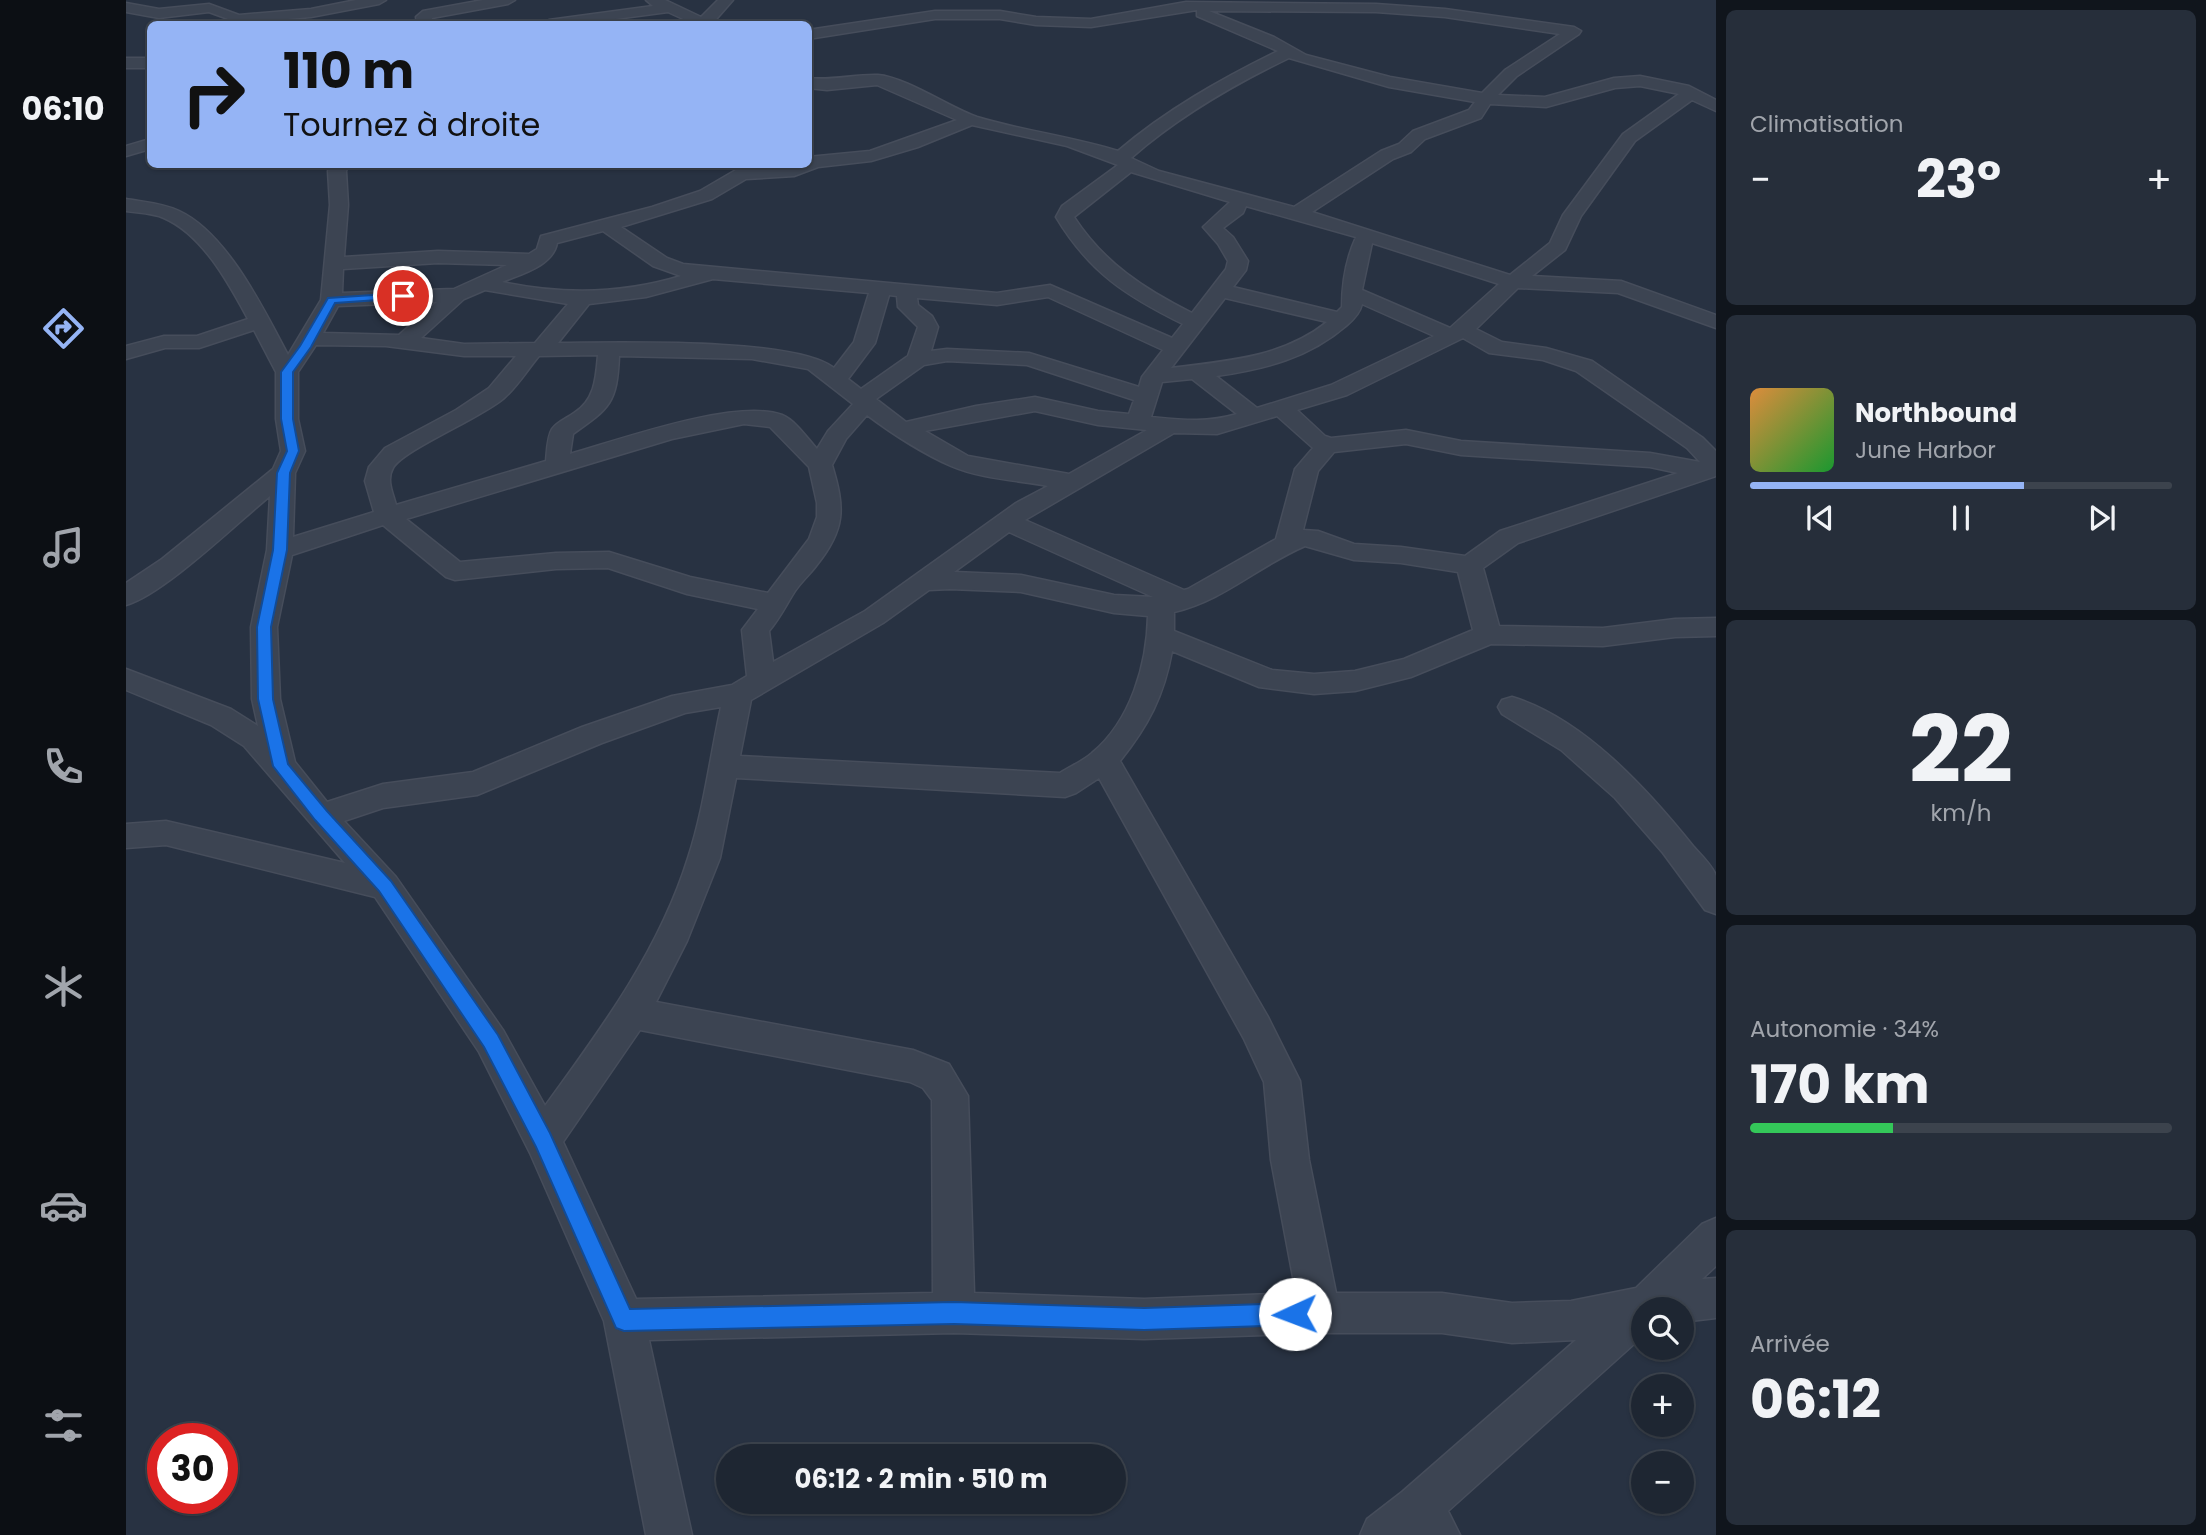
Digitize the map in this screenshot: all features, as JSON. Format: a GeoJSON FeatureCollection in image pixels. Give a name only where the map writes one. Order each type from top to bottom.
{"type":"FeatureCollection","features":[{"type":"Feature","properties":{"kind":"street"},"geometry":{"type":"LineString","coordinates":[[126,7],[149,15],[209,8],[231,19],[312,6],[379,0],[386,16]]}},
{"type":"Feature","properties":{"kind":"street"},"geometry":{"type":"LineString","coordinates":[[424,21],[428,14],[508,0]]}},
{"type":"Feature","properties":{"kind":"street"},"geometry":{"type":"LineString","coordinates":[[653,0],[697,21]]}},
{"type":"Feature","properties":{"kind":"street"},"geometry":{"type":"LineString","coordinates":[[707,21],[726,0]]}},
{"type":"Feature","properties":{"kind":"street"},"geometry":{"type":"LineString","coordinates":[[812,34],[935,15],[1000,15],[1091,23],[1184,3],[1376,8],[1445,13],[1574,31],[1511,73],[1471,117],[1419,135],[1405,148],[1387,155],[1296,214]]}},
{"type":"Feature","properties":{"kind":"street"},"geometry":{"type":"LineString","coordinates":[[1184,3],[1301,58],[1389,82],[1486,99],[1546,102],[1630,81],[1692,92],[1716,106]]}},
{"type":"Feature","properties":{"kind":"street"},"geometry":{"type":"LineString","coordinates":[[571,21],[667,8]]}},
{"type":"Feature","properties":{"kind":"street"},"geometry":{"type":"LineString","coordinates":[[1195,322],[1139,295],[1117,281],[1089,251],[1065,217],[1069,210],[1125,162],[1156,130],[1214,91],[1291,51]]}},
{"type":"Feature","properties":{"kind":"street"},"geometry":{"type":"LineString","coordinates":[[126,63],[147,63]]}},
{"type":"Feature","properties":{"kind":"street"},"geometry":{"type":"LineString","coordinates":[[812,83],[827,85],[879,80],[942,105],[970,120],[1071,142],[1240,200],[1366,235],[1513,282],[1621,287],[1716,322]]}},
{"type":"Feature","properties":{"kind":"street"},"geometry":{"type":"LineString","coordinates":[[905,429],[976,412],[1035,404],[1098,418],[1169,426],[1217,427],[1279,406],[1339,390],[1457,333],[1558,246],[1572,215],[1629,138],[1692,92]]}},
{"type":"Feature","properties":{"kind":"street"},"geometry":{"type":"LineString","coordinates":[[812,162],[859,160],[915,144],[970,120]]}},
{"type":"Feature","properties":{"kind":"street"},"geometry":{"type":"LineString","coordinates":[[132,131],[147,130]]}},
{"type":"Feature","properties":{"kind":"street"},"geometry":{"type":"LineString","coordinates":[[126,151],[147,145]]}},
{"type":"Feature","properties":{"kind":"street"},"geometry":{"type":"LineString","coordinates":[[287,372],[331,300],[339,205],[338,168]]}},
{"type":"Feature","properties":{"kind":"street"},"geometry":{"type":"LineString","coordinates":[[403,343],[457,295],[480,282],[533,261],[546,251],[548,240],[607,226],[706,195],[742,174],[794,171],[800,168]]}},
{"type":"Feature","properties":{"kind":"street"},"geometry":{"type":"LineString","coordinates":[[1138,422],[1150,387],[1195,322],[1236,270],[1238,261],[1212,227],[1236,209],[1240,200]]}},
{"type":"Feature","properties":{"kind":"street"},"geometry":{"type":"LineString","coordinates":[[126,205],[177,217],[192,229],[237,282],[287,372],[287,419],[293,451],[284,473],[280,550],[264,627],[266,699],[281,766]]}},
{"type":"Feature","properties":{"kind":"street"},"geometry":{"type":"LineString","coordinates":[[607,226],[660,262],[680,270],[997,299],[1050,291],[1176,348]]}},
{"type":"Feature","properties":{"kind":"street"},"geometry":{"type":"LineString","coordinates":[[820,466],[836,436],[864,401],[918,359],[947,355],[1029,359],[1150,387],[1196,371],[1272,360],[1324,337],[1343,320],[1352,308],[1351,292],[1360,248],[1366,235]]}},
{"type":"Feature","properties":{"kind":"street"},"geometry":{"type":"LineString","coordinates":[[333,264],[438,257],[533,261]]}},
{"type":"Feature","properties":{"kind":"street"},"geometry":{"type":"LineString","coordinates":[[480,282],[536,296],[582,299],[634,295],[712,273]]}},
{"type":"Feature","properties":{"kind":"street"},"geometry":{"type":"LineString","coordinates":[[836,380],[864,344],[881,287]]}},
{"type":"Feature","properties":{"kind":"street"},"geometry":{"type":"LineString","coordinates":[[906,290],[908,307],[925,320],[928,327],[918,359]]}},
{"type":"Feature","properties":{"kind":"street"},"geometry":{"type":"LineString","coordinates":[[1219,290],[1343,320]]}},
{"type":"Feature","properties":{"kind":"street"},"geometry":{"type":"LineString","coordinates":[[1351,292],[1497,348],[1546,354],[1584,366],[1695,443],[1714,468]]}},
{"type":"Feature","properties":{"kind":"street"},"geometry":{"type":"LineString","coordinates":[[331,300],[457,295]]}},
{"type":"Feature","properties":{"kind":"street"},"geometry":{"type":"LineString","coordinates":[[582,299],[497,393],[464,415],[393,453],[381,467],[377,481],[387,516],[455,571],[556,561],[609,560],[687,585],[775,604]]}},
{"type":"Feature","properties":{"kind":"street"},"geometry":{"type":"LineString","coordinates":[[126,353],[164,342],[199,342],[259,322]]}},
{"type":"Feature","properties":{"kind":"street"},"geometry":{"type":"LineString","coordinates":[[308,339],[386,340],[464,350],[609,349],[752,353],[815,363],[900,428],[960,460],[981,467],[1070,482]]}},
{"type":"Feature","properties":{"kind":"street"},"geometry":{"type":"LineString","coordinates":[[557,466],[562,432],[589,414],[600,402],[606,385],[609,349]]}},
{"type":"Feature","properties":{"kind":"street"},"geometry":{"type":"LineString","coordinates":[[1196,371],[1253,415]]}},
{"type":"Feature","properties":{"kind":"street"},"geometry":{"type":"LineString","coordinates":[[1279,406],[1317,441],[1328,445],[1340,446],[1406,437],[1461,448],[1650,460],[1714,468]]}},
{"type":"Feature","properties":{"kind":"street"},"geometry":{"type":"LineString","coordinates":[[280,550],[667,433],[755,417],[777,421],[820,466],[826,484],[831,523],[809,561],[787,583],[755,630],[749,687],[722,766],[704,858],[670,941],[632,1013],[543,1140]]}},
{"type":"Feature","properties":{"kind":"street"},"geometry":{"type":"LineString","coordinates":[[321,816],[383,796],[477,783],[592,735],[682,703],[749,687],[874,617],[1007,522],[1070,482],[1103,466],[1169,426]]}},
{"type":"Feature","properties":{"kind":"street"},"geometry":{"type":"LineString","coordinates":[[1287,544],[1307,469],[1328,445]]}},
{"type":"Feature","properties":{"kind":"street"},"geometry":{"type":"LineString","coordinates":[[920,582],[972,578],[1033,586],[1130,605],[1171,603],[1303,538],[1321,539],[1340,550],[1358,554],[1391,554],[1469,565],[1509,537],[1714,468]]}},
{"type":"Feature","properties":{"kind":"street"},"geometry":{"type":"LineString","coordinates":[[126,596],[171,565],[284,473]]}},
{"type":"Feature","properties":{"kind":"street"},"geometry":{"type":"LineString","coordinates":[[1007,522],[1171,603]]}},
{"type":"Feature","properties":{"kind":"street"},"geometry":{"type":"LineString","coordinates":[[1469,565],[1488,635]]}},
{"type":"Feature","properties":{"kind":"street"},"geometry":{"type":"LineString","coordinates":[[722,766],[1065,785],[1104,760],[1134,723],[1153,678],[1171,603]]}},
{"type":"Feature","properties":{"kind":"street"},"geometry":{"type":"LineString","coordinates":[[1161,636],[1269,680],[1314,684],[1355,681],[1411,667],[1488,635],[1603,637],[1675,628],[1716,627]]}},
{"type":"Feature","properties":{"kind":"street"},"geometry":{"type":"LineString","coordinates":[[126,680],[221,717],[254,738],[385,886],[491,1041],[543,1140],[624,1320],[669,1535]]}},
{"type":"Feature","properties":{"kind":"street"},"geometry":{"type":"LineString","coordinates":[[1512,707],[1538,719],[1589,758],[1625,791],[1691,865],[1716,900]]}},
{"type":"Feature","properties":{"kind":"street"},"geometry":{"type":"LineString","coordinates":[[1104,760],[1256,1028],[1282,1081],[1290,1160],[1320,1313]]}},
{"type":"Feature","properties":{"kind":"street"},"geometry":{"type":"LineString","coordinates":[[126,836],[166,833],[385,886]]}},
{"type":"Feature","properties":{"kind":"street"},"geometry":{"type":"LineString","coordinates":[[632,1013],[913,1066],[936,1076],[950,1096],[954,1313]]}},
{"type":"Feature","properties":{"kind":"street"},"geometry":{"type":"LineString","coordinates":[[1655,1297],[1716,1238]]}},
{"type":"Feature","properties":{"kind":"street"},"geometry":{"type":"LineString","coordinates":[[1694,1301],[1716,1298]]}},
{"type":"Feature","properties":{"kind":"street"},"geometry":{"type":"LineString","coordinates":[[624,1320],[954,1313],[1144,1319],[1320,1313],[1442,1313],[1524,1323],[1571,1321],[1631,1309]]}},
{"type":"Feature","properties":{"kind":"street"},"geometry":{"type":"LineString","coordinates":[[1383,1535],[1427,1521],[1631,1321]]}},
{"type":"Feature","properties":{"kind":"route"},"geometry":{"type":"LineString","coordinates":[[403,296],[331,300],[306,347],[287,372],[287,419],[293,451],[284,473],[280,550],[264,627],[266,699],[281,766],[321,816],[385,886],[491,1041],[543,1140],[624,1320],[954,1313],[1144,1319],[1295,1314]]}}]}
